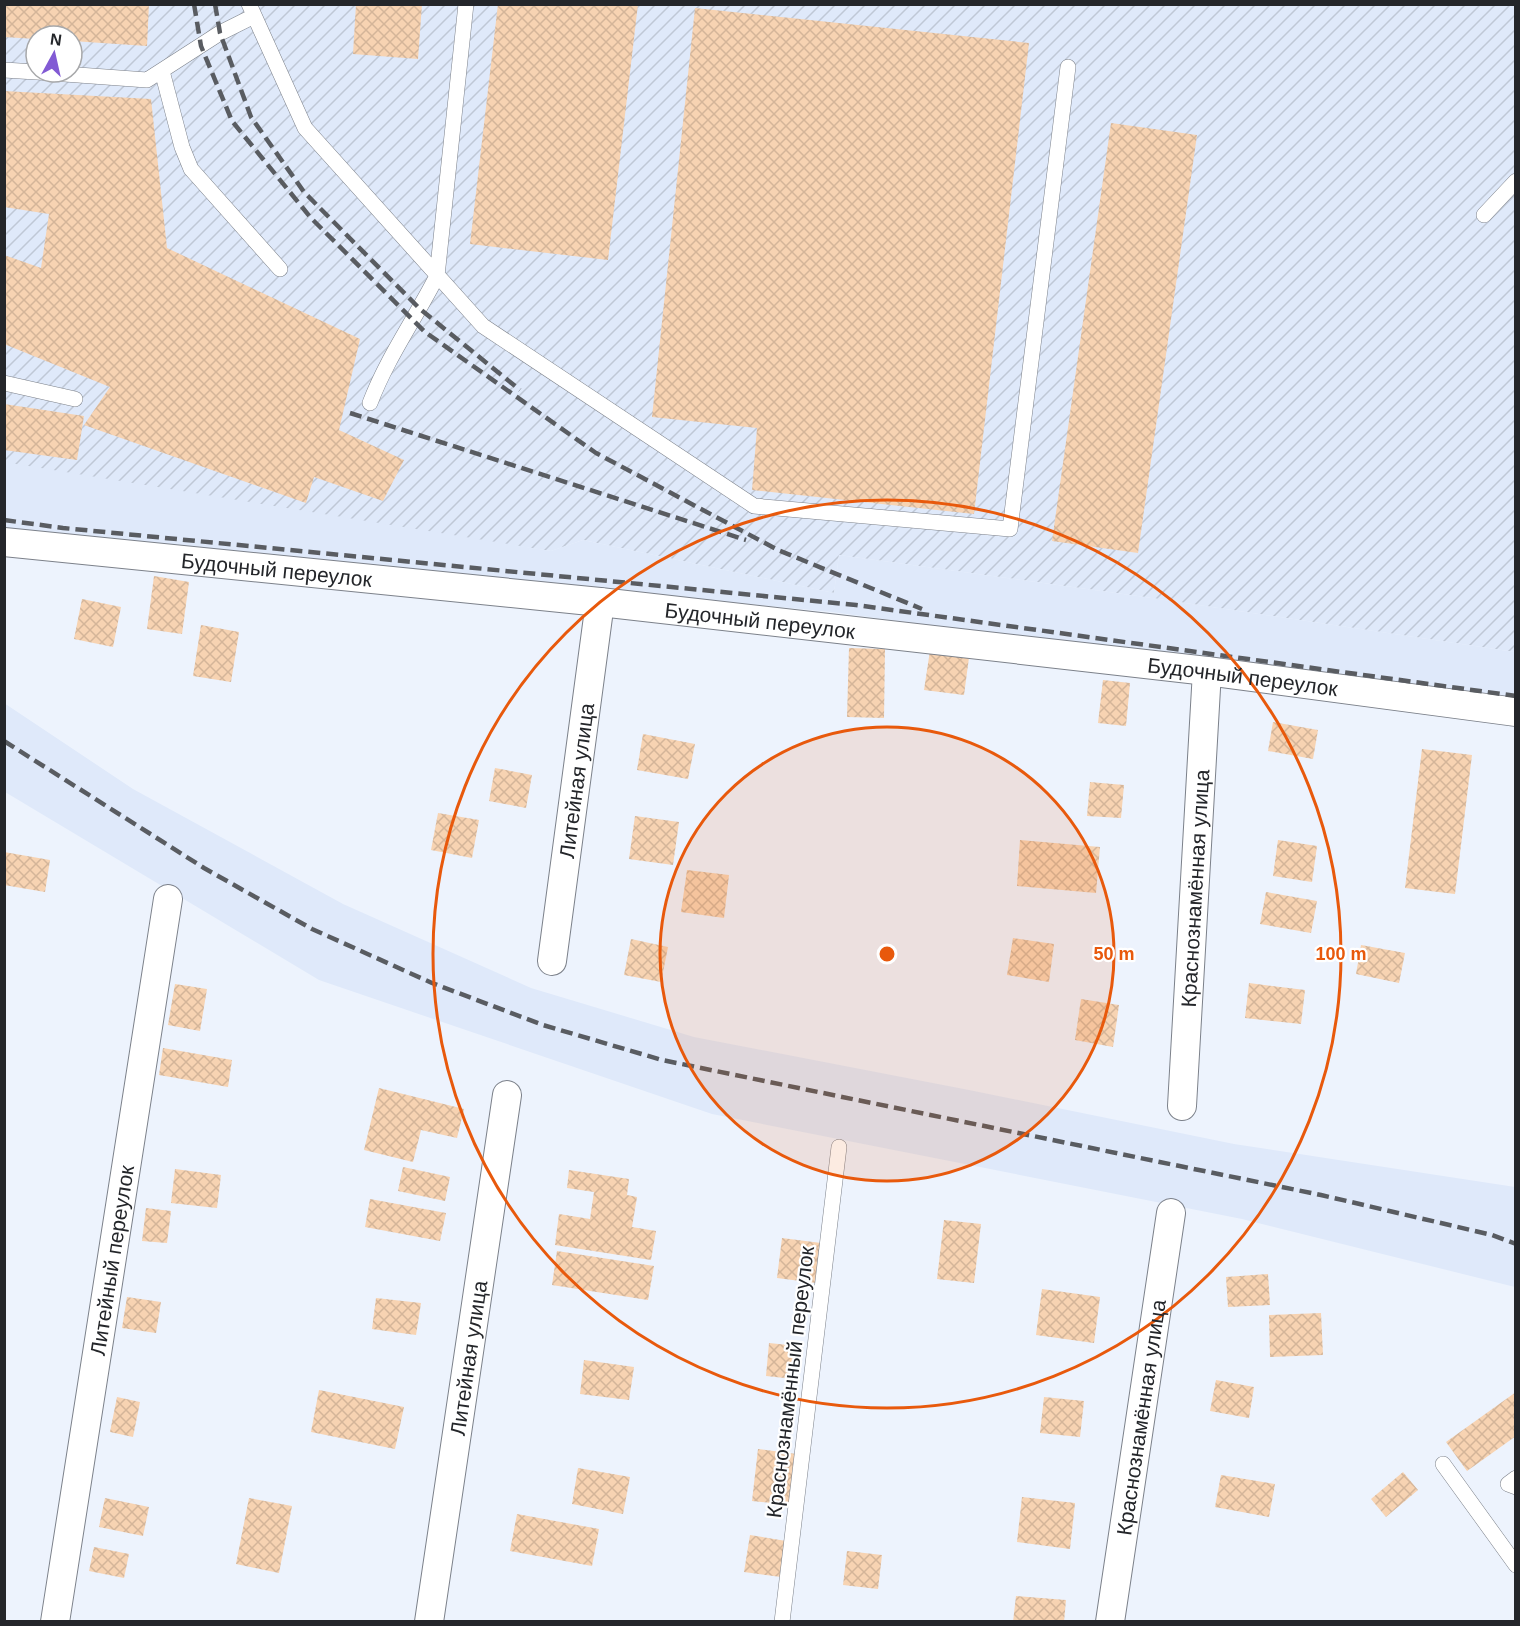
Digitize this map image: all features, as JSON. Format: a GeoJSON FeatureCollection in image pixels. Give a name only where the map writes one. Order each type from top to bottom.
{"type":"FeatureCollection","features":[{"type":"Feature","properties":{"kind":"street","name":"Будочный переулок"},"geometry":{"type":"LineString","coordinates":[[4,542],[600,602],[1207,671],[1515,712]]}},
{"type":"Feature","properties":{"kind":"street","name":"Литейная улица"},"geometry":{"type":"LineString","coordinates":[[552,961],[600,602]]}},
{"type":"Feature","properties":{"kind":"street","name":"Краснознамённая улица"},"geometry":{"type":"LineString","coordinates":[[1182,1106],[1207,671]]}},
{"type":"Feature","properties":{"kind":"street","name":"Литейный переулок"},"geometry":{"type":"LineString","coordinates":[[55,1622],[168,899]]}},
{"type":"Feature","properties":{"kind":"street","name":"Литейная улица"},"geometry":{"type":"LineString","coordinates":[[429,1622],[507,1095]]}},
{"type":"Feature","properties":{"kind":"street","name":"Краснознамённая улица"},"geometry":{"type":"LineString","coordinates":[[1110,1622],[1171,1213]]}},
{"type":"Feature","properties":{"kind":"lane"},"geometry":{"type":"LineString","coordinates":[[370,403],[380,376],[437,276],[466,4]]}},
{"type":"Feature","properties":{"kind":"lane"},"geometry":{"type":"LineString","coordinates":[[84,75],[147,80],[251,10],[305,128],[483,326],[754,506],[1010,528],[1068,67]]}},
{"type":"Feature","properties":{"kind":"lane"},"geometry":{"type":"LineString","coordinates":[[4,70],[24,71]]}},
{"type":"Feature","properties":{"kind":"lane"},"geometry":{"type":"LineString","coordinates":[[162,71],[182,147],[191,169],[280,269]]}},
{"type":"Feature","properties":{"kind":"lane"},"geometry":{"type":"LineString","coordinates":[[1484,215],[1515,181]]}},
{"type":"Feature","properties":{"kind":"lane"},"geometry":{"type":"LineString","coordinates":[[4,383],[75,399]]}},
{"type":"Feature","properties":{"kind":"lane","name":"Краснознамённый переулок"},"geometry":{"type":"LineString","coordinates":[[782,1622],[839,1148]]}},
{"type":"Feature","properties":{"kind":"lane"},"geometry":{"type":"LineString","coordinates":[[1443,1464],[1515,1565]]}},
{"type":"Feature","properties":{"kind":"lane"},"geometry":{"type":"LineString","coordinates":[[1515,1478],[1508,1484],[1515,1487]]}},
{"type":"Feature","properties":{"kind":"shaded area"},"geometry":{"type":"Polygon","coordinates":[[[4,5],[1515,5],[1515,652],[1145,597],[839,555],[834,593],[583,540],[551,551],[5,469],[4,5]]]}},
{"type":"Feature","properties":{"kind":"shaded area"},"geometry":{"type":"Polygon","coordinates":[[[4,462],[551,551],[583,540],[834,593],[839,555],[1145,597],[1515,652],[1515,704],[832,612],[5,532],[4,462]]]}},
{"type":"Feature","properties":{"kind":"shaded area"},"geometry":{"type":"Polygon","coordinates":[[[4,703],[133,789],[343,904],[531,988],[694,1037],[1234,1144],[1515,1187],[1515,1287],[1242,1219],[712,1114],[319,980],[5,792],[4,703]]]}},
{"type":"Feature","properties":{"kind":"building"},"geometry":{"type":"Polygon","coordinates":[[[4,4],[149,4],[147,46],[84,42],[84,24],[24,24],[24,38],[4,37],[4,4]]]}},
{"type":"Feature","properties":{"kind":"building"},"geometry":{"type":"Polygon","coordinates":[[[356,4],[422,4],[418,59],[353,54],[356,4]]]}},
{"type":"Feature","properties":{"kind":"building"},"geometry":{"type":"Polygon","coordinates":[[[498,4],[638,4],[608,260],[470,244],[498,4]]]}},
{"type":"Feature","properties":{"kind":"building"},"geometry":{"type":"Polygon","coordinates":[[[695,8],[1029,43],[974,514],[752,490],[757,428],[652,417],[695,8]]]}},
{"type":"Feature","properties":{"kind":"building"},"geometry":{"type":"Polygon","coordinates":[[[4,91],[151,99],[167,248],[360,339],[339,430],[404,460],[383,501],[314,477],[306,503],[84,425],[110,387],[4,344],[4,255],[41,268],[49,214],[4,207],[4,91]]]}},
{"type":"Feature","properties":{"kind":"building"},"geometry":{"type":"Polygon","coordinates":[[[1111,123],[1197,135],[1138,553],[1052,541],[1111,123]]]}},
{"type":"Feature","properties":{"kind":"building"},"geometry":{"type":"Polygon","coordinates":[[[4,404],[84,416],[77,460],[4,450],[4,404]]]}},
{"type":"Feature","properties":{"kind":"building"},"geometry":{"type":"Polygon","coordinates":[[[154,576],[189,582],[182,634],[147,629],[154,576]]]}},
{"type":"Feature","properties":{"kind":"building"},"geometry":{"type":"Polygon","coordinates":[[[82,599],[121,607],[113,647],[74,639],[82,599]]]}},
{"type":"Feature","properties":{"kind":"building"},"geometry":{"type":"Polygon","coordinates":[[[201,625],[239,632],[231,682],[193,676],[201,625]]]}},
{"type":"Feature","properties":{"kind":"building"},"geometry":{"type":"Polygon","coordinates":[[[931,644],[970,650],[964,695],[924,690],[931,644]]]}},
{"type":"Feature","properties":{"kind":"building"},"geometry":{"type":"Polygon","coordinates":[[[849,648],[885,649],[884,718],[847,717],[849,648]]]}},
{"type":"Feature","properties":{"kind":"building"},"geometry":{"type":"Polygon","coordinates":[[[1103,680],[1130,683],[1126,726],[1098,723],[1103,680]]]}},
{"type":"Feature","properties":{"kind":"building"},"geometry":{"type":"Polygon","coordinates":[[[1273,722],[1318,730],[1313,759],[1268,751],[1273,722]]]}},
{"type":"Feature","properties":{"kind":"building"},"geometry":{"type":"Polygon","coordinates":[[[643,734],[695,744],[688,779],[637,770],[643,734]]]}},
{"type":"Feature","properties":{"kind":"building"},"geometry":{"type":"Polygon","coordinates":[[[1422,749],[1472,755],[1455,894],[1405,888],[1422,749]]]}},
{"type":"Feature","properties":{"kind":"building"},"geometry":{"type":"Polygon","coordinates":[[[495,768],[532,775],[526,808],[489,801],[495,768]]]}},
{"type":"Feature","properties":{"kind":"building"},"geometry":{"type":"Polygon","coordinates":[[[1090,782],[1124,785],[1121,818],[1087,816],[1090,782]]]}},
{"type":"Feature","properties":{"kind":"building"},"geometry":{"type":"Polygon","coordinates":[[[438,813],[479,820],[472,858],[431,850],[438,813]]]}},
{"type":"Feature","properties":{"kind":"building"},"geometry":{"type":"Polygon","coordinates":[[[635,816],[679,822],[673,865],[629,859],[635,816]]]}},
{"type":"Feature","properties":{"kind":"building"},"geometry":{"type":"Polygon","coordinates":[[[1020,840],[1100,847],[1096,893],[1017,886],[1020,840]]]}},
{"type":"Feature","properties":{"kind":"building"},"geometry":{"type":"Polygon","coordinates":[[[1278,840],[1317,846],[1312,882],[1273,876],[1278,840]]]}},
{"type":"Feature","properties":{"kind":"building"},"geometry":{"type":"Polygon","coordinates":[[[4,852],[50,860],[45,892],[4,885],[4,852]]]}},
{"type":"Feature","properties":{"kind":"building"},"geometry":{"type":"Polygon","coordinates":[[[687,870],[729,875],[724,918],[681,912],[687,870]]]}},
{"type":"Feature","properties":{"kind":"building"},"geometry":{"type":"Polygon","coordinates":[[[1266,892],[1317,901],[1311,933],[1260,924],[1266,892]]]}},
{"type":"Feature","properties":{"kind":"building"},"geometry":{"type":"Polygon","coordinates":[[[1013,938],[1054,944],[1049,982],[1007,975],[1013,938]]]}},
{"type":"Feature","properties":{"kind":"building"},"geometry":{"type":"Polygon","coordinates":[[[631,939],[668,947],[661,982],[624,975],[631,939]]]}},
{"type":"Feature","properties":{"kind":"building"},"geometry":{"type":"Polygon","coordinates":[[[1361,945],[1405,953],[1399,983],[1356,974],[1361,945]]]}},
{"type":"Feature","properties":{"kind":"building"},"geometry":{"type":"Polygon","coordinates":[[[1249,983],[1305,990],[1301,1024],[1245,1018],[1249,983]]]}},
{"type":"Feature","properties":{"kind":"building"},"geometry":{"type":"Polygon","coordinates":[[[175,984],[207,989],[200,1031],[168,1025],[175,984]]]}},
{"type":"Feature","properties":{"kind":"building"},"geometry":{"type":"Polygon","coordinates":[[[1081,999],[1119,1005],[1113,1047],[1075,1040],[1081,999]]]}},
{"type":"Feature","properties":{"kind":"building"},"geometry":{"type":"Polygon","coordinates":[[[163,1048],[232,1060],[228,1087],[159,1075],[163,1048]]]}},
{"type":"Feature","properties":{"kind":"building"},"geometry":{"type":"Polygon","coordinates":[[[379,1088],[464,1109],[457,1138],[421,1130],[413,1162],[364,1150],[379,1088]]]}},
{"type":"Feature","properties":{"kind":"building"},"geometry":{"type":"Polygon","coordinates":[[[403,1167],[450,1177],[445,1201],[398,1191],[403,1167]]]}},
{"type":"Feature","properties":{"kind":"building"},"geometry":{"type":"Polygon","coordinates":[[[175,1169],[221,1175],[217,1208],[171,1203],[175,1169]]]}},
{"type":"Feature","properties":{"kind":"building"},"geometry":{"type":"Polygon","coordinates":[[[569,1170],[629,1179],[627,1195],[637,1197],[632,1227],[656,1231],[651,1260],[555,1245],[559,1214],[590,1219],[594,1192],[567,1188],[569,1170]]]}},
{"type":"Feature","properties":{"kind":"building"},"geometry":{"type":"Polygon","coordinates":[[[370,1199],[446,1213],[440,1241],[365,1227],[370,1199]]]}},
{"type":"Feature","properties":{"kind":"building"},"geometry":{"type":"Polygon","coordinates":[[[146,1208],[171,1211],[167,1243],[142,1241],[146,1208]]]}},
{"type":"Feature","properties":{"kind":"building"},"geometry":{"type":"Polygon","coordinates":[[[944,1220],[981,1224],[974,1283],[937,1279],[944,1220]]]}},
{"type":"Feature","properties":{"kind":"building"},"geometry":{"type":"Polygon","coordinates":[[[782,1238],[821,1243],[816,1283],[777,1278],[782,1238]]]}},
{"type":"Feature","properties":{"kind":"building"},"geometry":{"type":"Polygon","coordinates":[[[557,1251],[654,1266],[648,1300],[552,1285],[557,1251]]]}},
{"type":"Feature","properties":{"kind":"building"},"geometry":{"type":"Polygon","coordinates":[[[1268,1274],[1270,1305],[1228,1307],[1226,1277],[1268,1274]]]}},
{"type":"Feature","properties":{"kind":"building"},"geometry":{"type":"Polygon","coordinates":[[[1042,1289],[1100,1297],[1094,1343],[1036,1335],[1042,1289]]]}},
{"type":"Feature","properties":{"kind":"building"},"geometry":{"type":"Polygon","coordinates":[[[127,1297],[161,1302],[156,1333],[122,1328],[127,1297]]]}},
{"type":"Feature","properties":{"kind":"building"},"geometry":{"type":"Polygon","coordinates":[[[376,1298],[421,1303],[416,1335],[372,1329],[376,1298]]]}},
{"type":"Feature","properties":{"kind":"building"},"geometry":{"type":"Polygon","coordinates":[[[1321,1313],[1323,1355],[1270,1357],[1269,1315],[1321,1313]]]}},
{"type":"Feature","properties":{"kind":"building"},"geometry":{"type":"Polygon","coordinates":[[[769,1343],[798,1346],[794,1379],[766,1376],[769,1343]]]}},
{"type":"Feature","properties":{"kind":"building"},"geometry":{"type":"Polygon","coordinates":[[[584,1360],[634,1367],[629,1400],[580,1394],[584,1360]]]}},
{"type":"Feature","properties":{"kind":"building"},"geometry":{"type":"Polygon","coordinates":[[[1216,1380],[1254,1387],[1249,1418],[1210,1411],[1216,1380]]]}},
{"type":"Feature","properties":{"kind":"building"},"geometry":{"type":"Polygon","coordinates":[[[319,1390],[404,1407],[395,1449],[311,1432],[319,1390]]]}},
{"type":"Feature","properties":{"kind":"building"},"geometry":{"type":"Polygon","coordinates":[[[1516,1392],[1516,1436],[1467,1471],[1446,1442],[1516,1392]]]}},
{"type":"Feature","properties":{"kind":"building"},"geometry":{"type":"Polygon","coordinates":[[[117,1397],[140,1402],[133,1437],[110,1432],[117,1397]]]}},
{"type":"Feature","properties":{"kind":"building"},"geometry":{"type":"Polygon","coordinates":[[[1044,1397],[1084,1401],[1080,1437],[1040,1433],[1044,1397]]]}},
{"type":"Feature","properties":{"kind":"building"},"geometry":{"type":"Polygon","coordinates":[[[758,1449],[797,1454],[791,1505],[752,1501],[758,1449]]]}},
{"type":"Feature","properties":{"kind":"building"},"geometry":{"type":"Polygon","coordinates":[[[578,1468],[630,1477],[623,1514],[572,1504],[578,1468]]]}},
{"type":"Feature","properties":{"kind":"building"},"geometry":{"type":"Polygon","coordinates":[[[1403,1472],[1418,1490],[1386,1517],[1371,1499],[1403,1472]]]}},
{"type":"Feature","properties":{"kind":"building"},"geometry":{"type":"Polygon","coordinates":[[[1221,1475],[1275,1484],[1269,1517],[1215,1507],[1221,1475]]]}},
{"type":"Feature","properties":{"kind":"building"},"geometry":{"type":"Polygon","coordinates":[[[1022,1497],[1075,1503],[1070,1549],[1017,1542],[1022,1497]]]}},
{"type":"Feature","properties":{"kind":"building"},"geometry":{"type":"Polygon","coordinates":[[[105,1498],[149,1507],[143,1536],[99,1527],[105,1498]]]}},
{"type":"Feature","properties":{"kind":"building"},"geometry":{"type":"Polygon","coordinates":[[[249,1498],[292,1506],[279,1573],[236,1564],[249,1498]]]}},
{"type":"Feature","properties":{"kind":"building"},"geometry":{"type":"Polygon","coordinates":[[[517,1514],[599,1529],[592,1566],[510,1551],[517,1514]]]}},
{"type":"Feature","properties":{"kind":"building"},"geometry":{"type":"Polygon","coordinates":[[[750,1535],[786,1541],[781,1577],[744,1572],[750,1535]]]}},
{"type":"Feature","properties":{"kind":"building"},"geometry":{"type":"Polygon","coordinates":[[[94,1547],[129,1554],[124,1578],[89,1571],[94,1547]]]}},
{"type":"Feature","properties":{"kind":"building"},"geometry":{"type":"Polygon","coordinates":[[[847,1551],[882,1555],[878,1589],[843,1585],[847,1551]]]}},
{"type":"Feature","properties":{"kind":"building"},"geometry":{"type":"Polygon","coordinates":[[[1016,1596],[1066,1600],[1064,1622],[1013,1622],[1016,1596]]]}},
{"type":"Feature","properties":{"kind":"railway"},"geometry":{"type":"LineString","coordinates":[[194,4],[201,46],[232,121],[311,218],[425,332],[596,453],[778,550],[922,609]]}},
{"type":"Feature","properties":{"kind":"railway"},"geometry":{"type":"LineString","coordinates":[[215,4],[220,33],[251,117],[304,192],[420,309],[520,390]]}},
{"type":"Feature","properties":{"kind":"railway"},"geometry":{"type":"LineString","coordinates":[[350,413],[746,540]]}},
{"type":"Feature","properties":{"kind":"railway"},"geometry":{"type":"LineString","coordinates":[[4,520],[63,528],[856,605],[1516,696]]}},
{"type":"Feature","properties":{"kind":"railway"},"geometry":{"type":"LineString","coordinates":[[4,741],[204,868],[312,929],[432,983],[543,1025],[662,1060],[1321,1195],[1492,1235],[1516,1244]]}}]}
